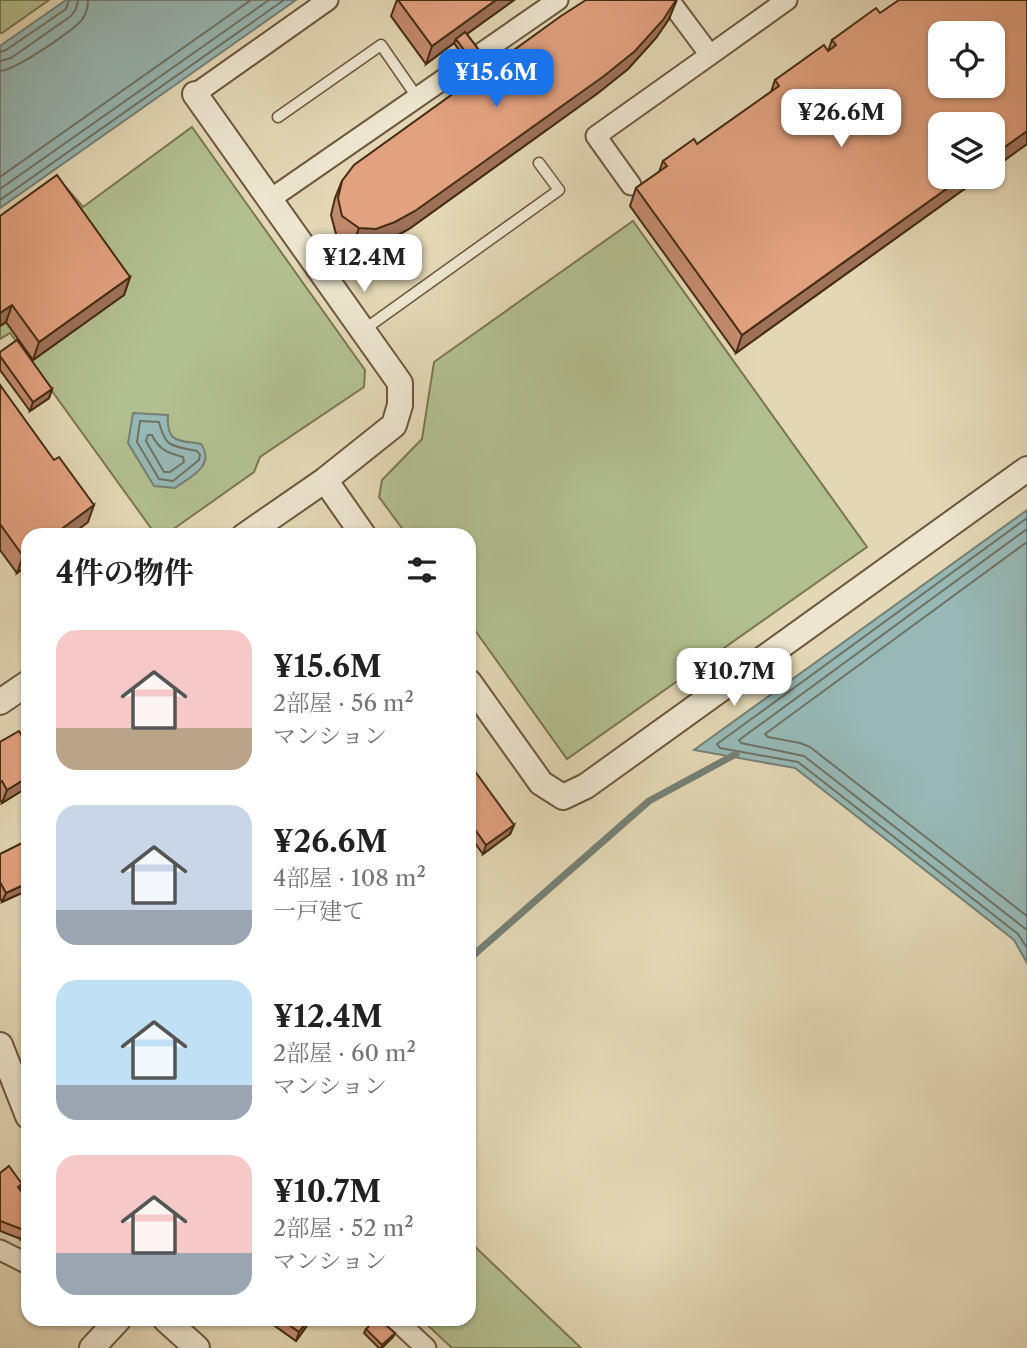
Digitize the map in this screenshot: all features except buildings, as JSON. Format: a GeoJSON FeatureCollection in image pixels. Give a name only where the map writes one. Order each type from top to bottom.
{"type":"FeatureCollection","features":[{"type":"Feature","properties":{"kind":"street"},"geometry":{"type":"LineString","coordinates":[[256,528],[325,480],[394,425],[400,405],[400,383],[195,94],[328,0]]}},
{"type":"Feature","properties":{"kind":"street"},"geometry":{"type":"LineString","coordinates":[[269,200],[558,0]]}},
{"type":"Feature","properties":{"kind":"street"},"geometry":{"type":"LineString","coordinates":[[670,0],[710,55]]}},
{"type":"Feature","properties":{"kind":"street"},"geometry":{"type":"LineString","coordinates":[[631,185],[596,136],[787,0]]}},
{"type":"Feature","properties":{"kind":"street"},"geometry":{"type":"LineString","coordinates":[[476,692],[541,783],[564,797],[586,786],[1027,469]]}},
{"type":"Feature","properties":{"kind":"street"},"geometry":{"type":"LineString","coordinates":[[325,480],[358,528]]}},
{"type":"Feature","properties":{"kind":"street"},"geometry":{"type":"LineString","coordinates":[[0,702],[21,688]]}},
{"type":"Feature","properties":{"kind":"street"},"geometry":{"type":"LineString","coordinates":[[0,1045],[17,1077],[21,1091]]}},
{"type":"Feature","properties":{"kind":"street"},"geometry":{"type":"LineString","coordinates":[[0,1250],[21,1260]]}},
{"type":"Feature","properties":{"kind":"street"},"geometry":{"type":"LineString","coordinates":[[92,1348],[112,1326]]}},
{"type":"Feature","properties":{"kind":"street"},"geometry":{"type":"LineString","coordinates":[[173,1326],[197,1348]]}},
{"type":"Feature","properties":{"kind":"street"},"geometry":{"type":"LineString","coordinates":[[402,1326],[426,1348]]}},
{"type":"Feature","properties":{"kind":"lane"},"geometry":{"type":"LineString","coordinates":[[278,117],[381,45],[417,97]]}},
{"type":"Feature","properties":{"kind":"lane"},"geometry":{"type":"LineString","coordinates":[[363,331],[559,190],[539,163]]}},
{"type":"Feature","properties":{"kind":"green space"},"geometry":{"type":"Polygon","coordinates":[[[0,0],[49,0],[0,33],[0,0]]]}},
{"type":"Feature","properties":{"kind":"green space"},"geometry":{"type":"Polygon","coordinates":[[[192,127],[365,370],[364,387],[260,457],[254,472],[175,528],[151,528],[10,333],[0,339],[0,219],[59,179],[83,207],[192,127]]]}},
{"type":"Feature","properties":{"kind":"green space"},"geometry":{"type":"Polygon","coordinates":[[[633,221],[867,547],[567,759],[476,632],[476,528],[402,528],[379,497],[382,480],[422,439],[434,362],[633,221]]]}},
{"type":"Feature","properties":{"kind":"green space"},"geometry":{"type":"Polygon","coordinates":[[[476,1248],[581,1348],[452,1348],[428,1326],[476,1326],[476,1248]]]}},
{"type":"Feature","properties":{"kind":"water"},"geometry":{"type":"Polygon","coordinates":[[[66,0],[296,0],[0,208],[0,46],[66,0]]]}},
{"type":"Feature","properties":{"kind":"water"},"geometry":{"type":"Polygon","coordinates":[[[133,413],[168,415],[171,435],[180,440],[201,444],[205,459],[199,470],[175,488],[154,486],[128,443],[133,413]]]}},
{"type":"Feature","properties":{"kind":"water"},"geometry":{"type":"Polygon","coordinates":[[[1027,510],[1027,963],[1014,940],[795,768],[694,750],[1027,510]]]}},
{"type":"Feature","properties":{"kind":"waterway"},"geometry":{"type":"LineString","coordinates":[[476,953],[649,801],[736,754]]}}]}
